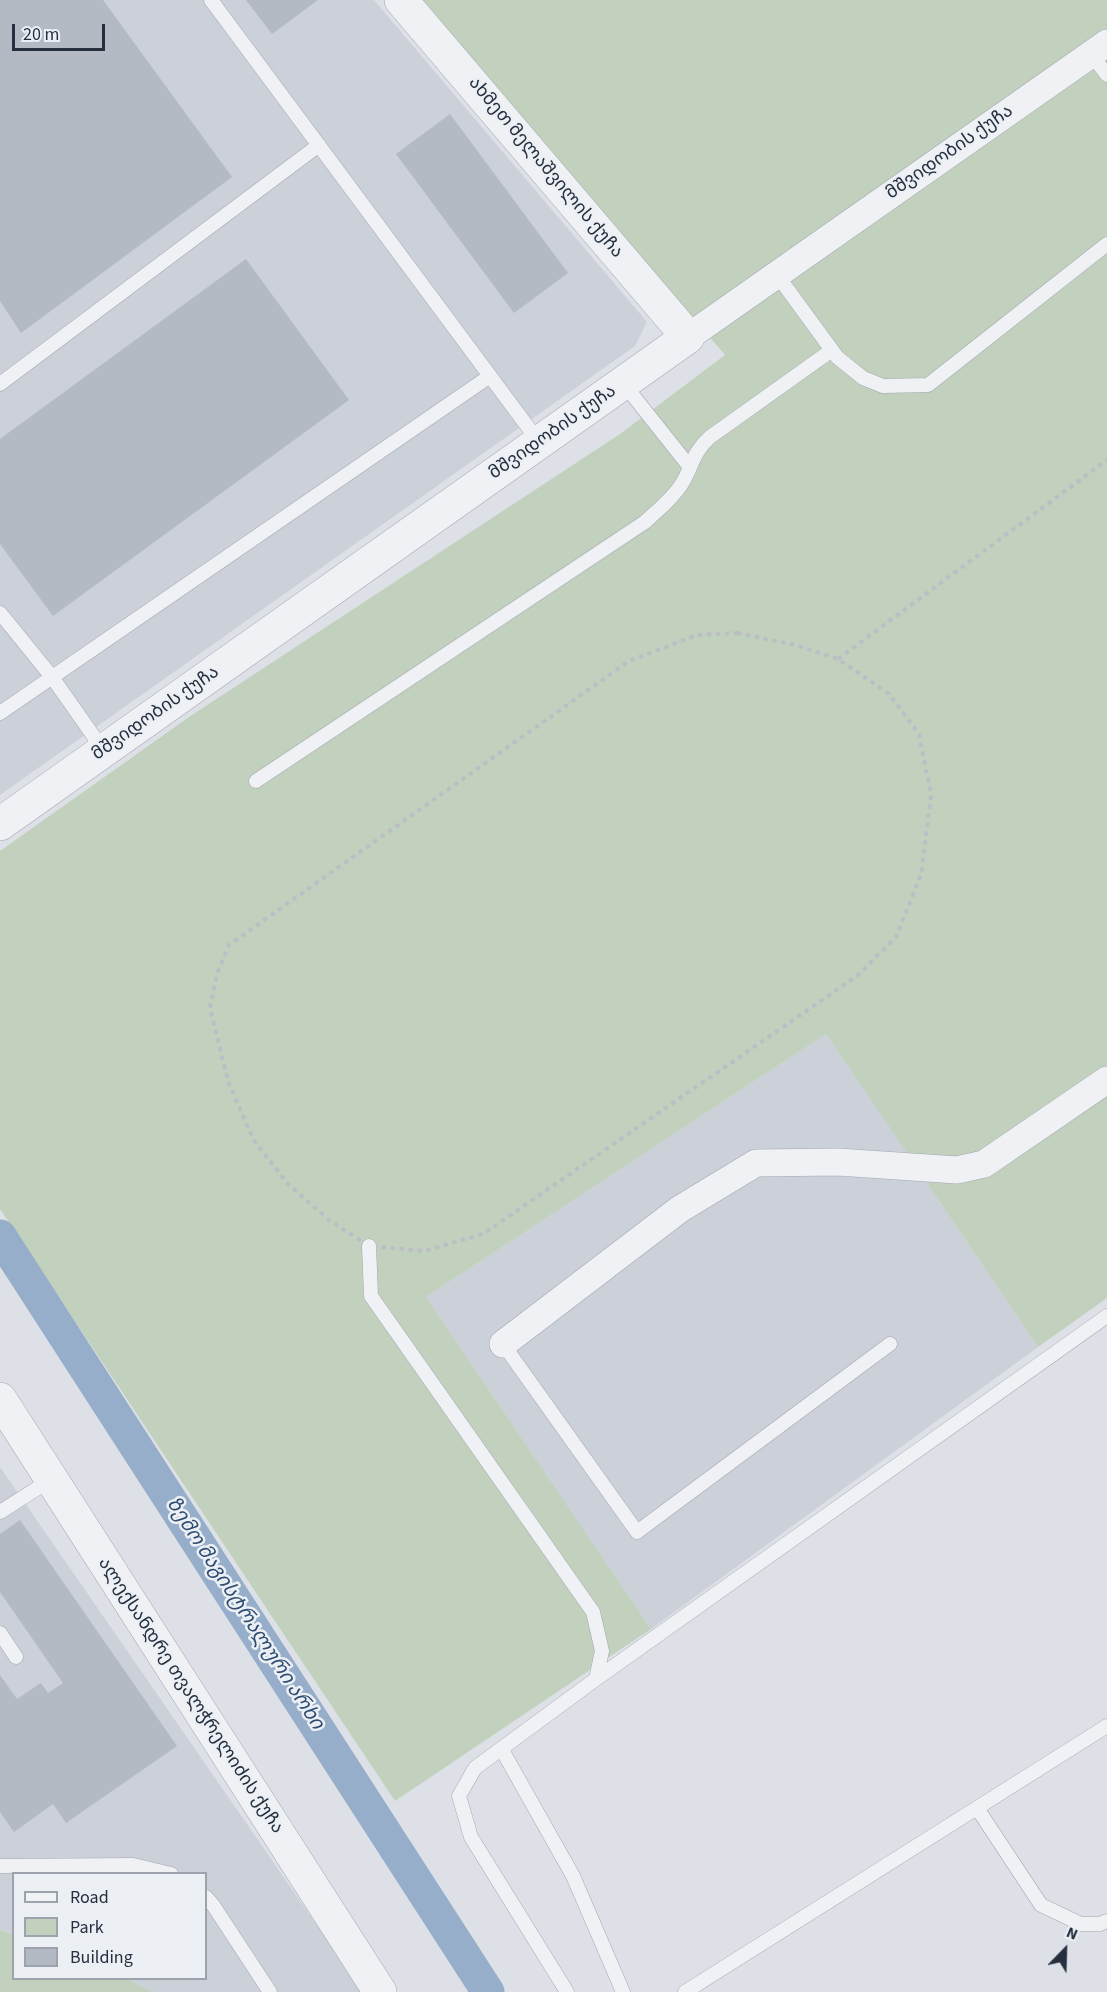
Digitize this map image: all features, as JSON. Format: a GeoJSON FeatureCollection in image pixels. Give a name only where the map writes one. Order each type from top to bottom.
{"type":"FeatureCollection","features":[{"type":"Feature","properties":{"kind":"street","name":"ახმეთ მელაშვილის ქუჩა"},"geometry":{"type":"LineString","coordinates":[[401,0],[688,337]]}},
{"type":"Feature","properties":{"kind":"street","name":"მშვიდობის ქუჩა"},"geometry":{"type":"LineString","coordinates":[[0,824],[777,274],[1102,58]]}},
{"type":"Feature","properties":{"kind":"street"},"geometry":{"type":"LineString","coordinates":[[502,1344],[680,1209],[756,1163],[838,1162],[957,1170],[984,1164],[1107,1080]]}},
{"type":"Feature","properties":{"kind":"street","name":"ალექსანდრე თვალჭრელიძის ქუჩა"},"geometry":{"type":"LineString","coordinates":[[0,1399],[380,1992]]}},
{"type":"Feature","properties":{"kind":"lane"},"geometry":{"type":"LineString","coordinates":[[211,0],[539,442]]}},
{"type":"Feature","properties":{"kind":"lane"},"geometry":{"type":"LineString","coordinates":[[0,384],[319,145]]}},
{"type":"Feature","properties":{"kind":"lane"},"geometry":{"type":"LineString","coordinates":[[777,274],[837,357],[863,378],[883,386],[928,384],[1107,244]]}},
{"type":"Feature","properties":{"kind":"lane"},"geometry":{"type":"LineString","coordinates":[[255,781],[645,522],[665,505],[682,484],[699,448],[710,437],[832,350]]}},
{"type":"Feature","properties":{"kind":"lane"},"geometry":{"type":"LineString","coordinates":[[0,712],[490,376]]}},
{"type":"Feature","properties":{"kind":"lane"},"geometry":{"type":"LineString","coordinates":[[622,383],[689,466]]}},
{"type":"Feature","properties":{"kind":"lane"},"geometry":{"type":"LineString","coordinates":[[0,613],[52,676],[104,751]]}},
{"type":"Feature","properties":{"kind":"lane"},"geometry":{"type":"LineString","coordinates":[[369,1246],[371,1296],[593,1612],[602,1651],[596,1679]]}},
{"type":"Feature","properties":{"kind":"lane"},"geometry":{"type":"LineString","coordinates":[[567,1992],[471,1837],[459,1796],[475,1768],[596,1679],[1107,1316]]}},
{"type":"Feature","properties":{"kind":"lane"},"geometry":{"type":"LineString","coordinates":[[502,1344],[637,1532],[890,1344]]}},
{"type":"Feature","properties":{"kind":"lane"},"geometry":{"type":"LineString","coordinates":[[0,1512],[52,1479]]}},
{"type":"Feature","properties":{"kind":"lane"},"geometry":{"type":"LineString","coordinates":[[0,1633],[16,1657]]}},
{"type":"Feature","properties":{"kind":"lane"},"geometry":{"type":"LineString","coordinates":[[685,1992],[1107,1726]]}},
{"type":"Feature","properties":{"kind":"lane"},"geometry":{"type":"LineString","coordinates":[[502,1750],[573,1876],[623,1992]]}},
{"type":"Feature","properties":{"kind":"lane"},"geometry":{"type":"LineString","coordinates":[[977,1808],[1041,1905],[1081,1923],[1100,1924],[1107,1921]]}},
{"type":"Feature","properties":{"kind":"lane"},"geometry":{"type":"LineString","coordinates":[[0,1866],[133,1865],[163,1872]]}},
{"type":"Feature","properties":{"kind":"lane"},"geometry":{"type":"LineString","coordinates":[[207,1898],[270,1992]]}},
{"type":"Feature","properties":{"kind":"path"},"geometry":{"type":"LineString","coordinates":[[838,659],[1107,460]]}},
{"type":"Feature","properties":{"kind":"path"},"geometry":{"type":"LineString","coordinates":[[736,633],[795,645],[838,659],[889,694],[919,734],[931,795],[921,875],[896,937],[857,976],[483,1234],[423,1251],[369,1246],[329,1220],[288,1184],[253,1138],[228,1081],[210,1008],[217,974],[229,945],[629,661],[697,635],[736,633]]}},
{"type":"Feature","properties":{"kind":"shaded area"},"geometry":{"type":"Polygon","coordinates":[[[0,0],[374,0],[647,322],[635,346],[0,795],[0,0]]]}},
{"type":"Feature","properties":{"kind":"shaded area"},"geometry":{"type":"Polygon","coordinates":[[[826,1034],[1038,1347],[651,1629],[426,1297],[826,1034]]]}},
{"type":"Feature","properties":{"kind":"shaded area"},"geometry":{"type":"Polygon","coordinates":[[[0,1467],[363,1992],[152,1992],[131,1980],[207,1980],[207,1872],[12,1872],[12,1934],[0,1930],[0,1467]]]}},
{"type":"Feature","properties":{"kind":"green space"},"geometry":{"type":"Polygon","coordinates":[[[423,0],[1107,0],[1107,1298],[1038,1347],[826,1034],[426,1297],[651,1629],[395,1801],[0,1209],[0,851],[189,717],[620,434],[725,355],[423,0]]]}},
{"type":"Feature","properties":{"kind":"green space"},"geometry":{"type":"Polygon","coordinates":[[[0,1930],[12,1934],[12,1980],[131,1980],[152,1992],[0,1992],[0,1930]]]}},
{"type":"Feature","properties":{"kind":"building"},"geometry":{"type":"Polygon","coordinates":[[[0,0],[103,0],[232,177],[21,333],[0,301],[0,0]]]}},
{"type":"Feature","properties":{"kind":"building"},"geometry":{"type":"Polygon","coordinates":[[[246,0],[318,0],[272,34],[246,0]]]}},
{"type":"Feature","properties":{"kind":"building"},"geometry":{"type":"Polygon","coordinates":[[[450,114],[568,273],[514,313],[396,154],[450,114]]]}},
{"type":"Feature","properties":{"kind":"building"},"geometry":{"type":"Polygon","coordinates":[[[246,259],[349,400],[53,616],[0,544],[0,439],[246,259]]]}},
{"type":"Feature","properties":{"kind":"building"},"geometry":{"type":"Polygon","coordinates":[[[20,1520],[177,1746],[66,1823],[53,1804],[14,1832],[0,1812],[0,1675],[17,1699],[41,1683],[48,1693],[63,1683],[0,1592],[0,1534],[20,1520]]]}},
{"type":"Feature","properties":{"kind":"waterway","name":"ზემო მაგისტრალური არხი"},"geometry":{"type":"LineString","coordinates":[[0,1236],[488,1992]]}}]}
